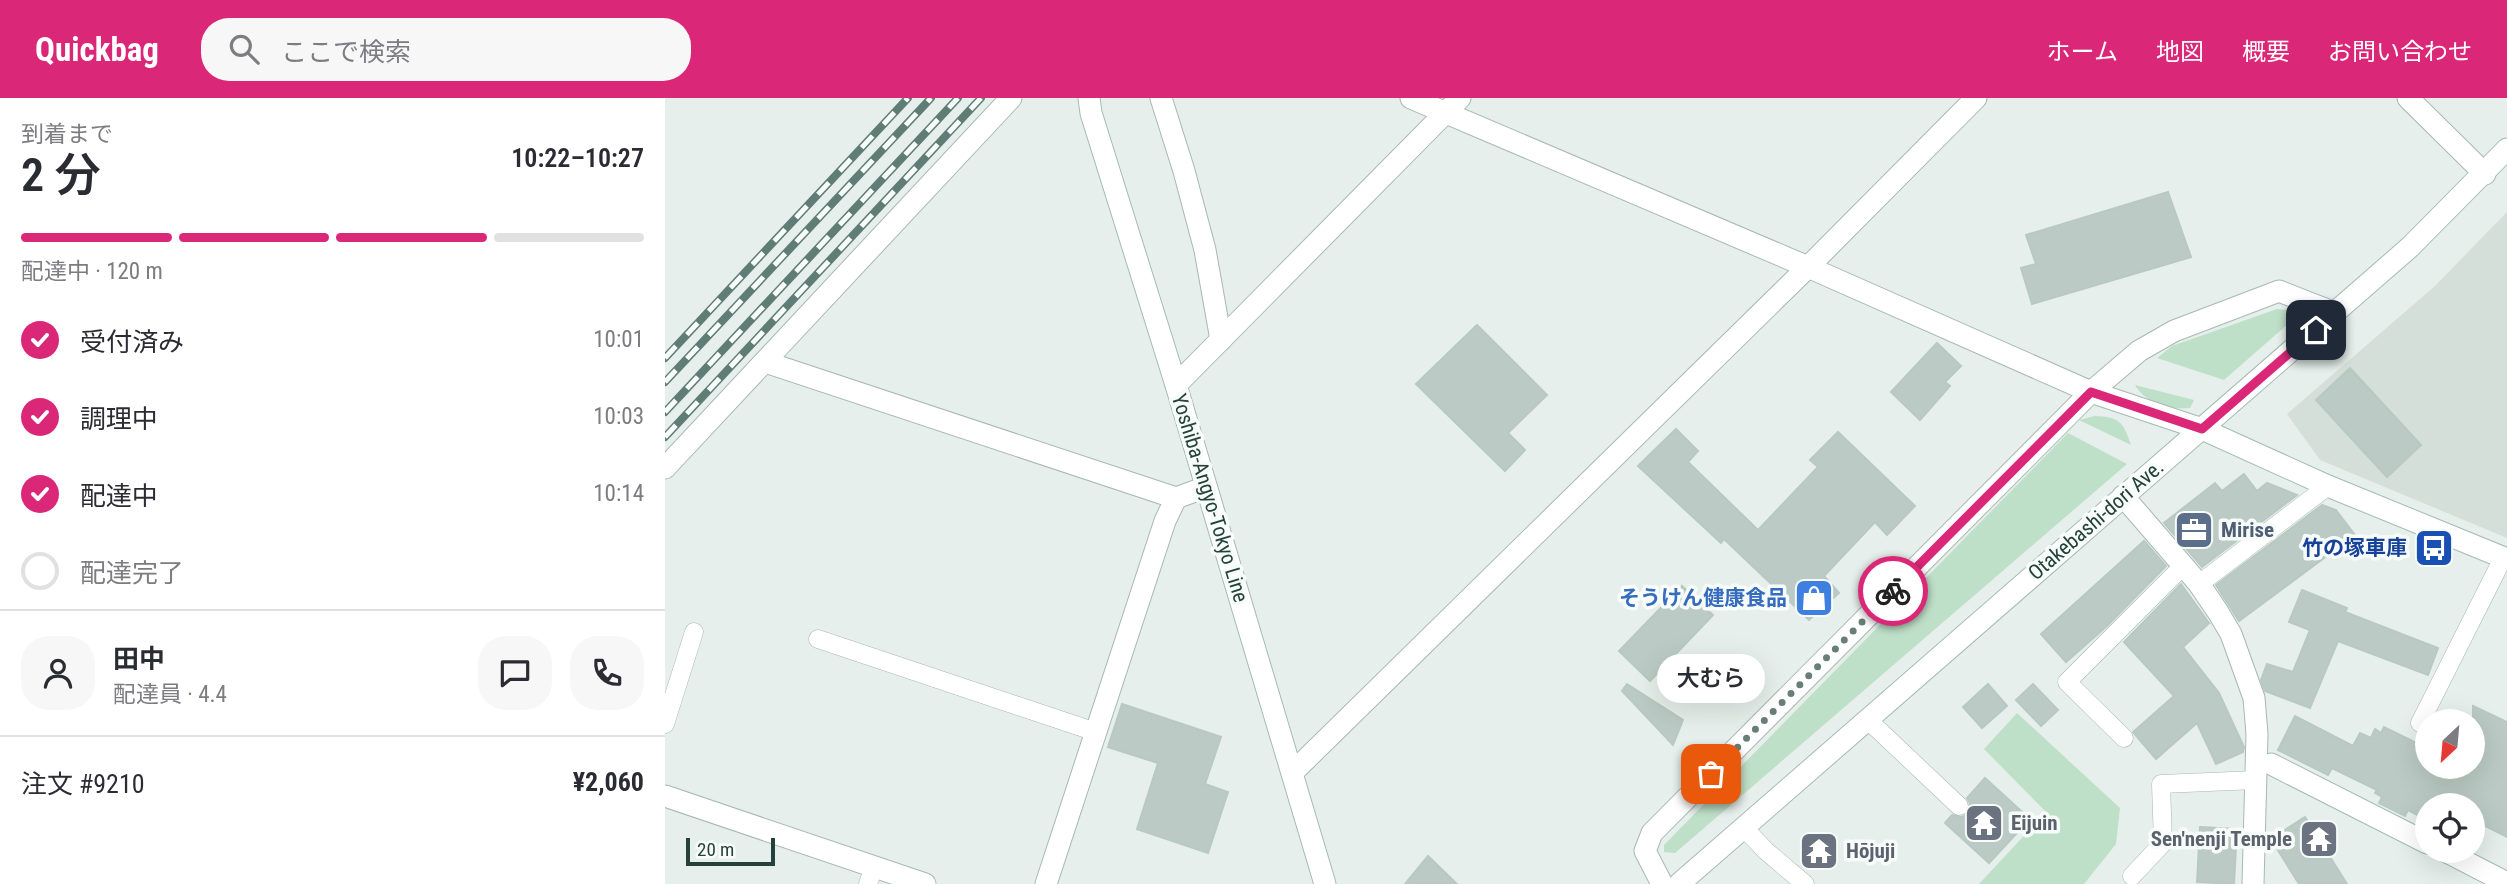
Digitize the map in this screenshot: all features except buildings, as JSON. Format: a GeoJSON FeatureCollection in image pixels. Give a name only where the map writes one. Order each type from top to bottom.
{"type":"FeatureCollection","features":[{"type":"Feature","properties":{"kind":"street"},"geometry":{"type":"LineString","coordinates":[[665,468],[1011,98]]}},
{"type":"Feature","properties":{"kind":"street"},"geometry":{"type":"LineString","coordinates":[[1161,98],[1205,250],[1221,340]]}},
{"type":"Feature","properties":{"kind":"street"},"geometry":{"type":"LineString","coordinates":[[1411,98],[1452,105],[2091,392],[2202,429],[2328,486],[2505,559]]}},
{"type":"Feature","properties":{"kind":"street"},"geometry":{"type":"LineString","coordinates":[[1292,773],[1808,267],[1976,98]]}},
{"type":"Feature","properties":{"kind":"street"},"geometry":{"type":"LineString","coordinates":[[2408,98],[2485,173]]}},
{"type":"Feature","properties":{"kind":"street","name":"Yoshiba-Angyo-Tokyo Line"},"geometry":{"type":"LineString","coordinates":[[1088,103],[1176,385],[1325,884]]}},
{"type":"Feature","properties":{"kind":"street"},"geometry":{"type":"LineString","coordinates":[[1176,385],[1452,105]]}},
{"type":"Feature","properties":{"kind":"street","name":"Otakebashi-dori Ave."},"geometry":{"type":"LineString","coordinates":[[1679,884],[2410,247],[2507,149]]}},
{"type":"Feature","properties":{"kind":"street"},"geometry":{"type":"LineString","coordinates":[[1662,884],[1645,851],[1652,833],[2091,392],[2139,351],[2174,331],[2279,291],[2335,313]]}},
{"type":"Feature","properties":{"kind":"street"},"geometry":{"type":"LineString","coordinates":[[765,362],[1176,498],[1206,488]]}},
{"type":"Feature","properties":{"kind":"street"},"geometry":{"type":"LineString","coordinates":[[2123,496],[2199,584],[2231,634],[2254,698],[2261,768],[2253,884]]}},
{"type":"Feature","properties":{"kind":"street"},"geometry":{"type":"LineString","coordinates":[[1046,884],[1165,521],[1176,498]]}},
{"type":"Feature","properties":{"kind":"street"},"geometry":{"type":"LineString","coordinates":[[2261,768],[2415,838]]}},
{"type":"Feature","properties":{"kind":"street"},"geometry":{"type":"LineString","coordinates":[[665,796],[871,876],[925,884]]}},
{"type":"Feature","properties":{"kind":"street"},"geometry":{"type":"LineString","coordinates":[[2468,863],[2507,883]]}},
{"type":"Feature","properties":{"kind":"lane"},"geometry":{"type":"LineString","coordinates":[[2199,584],[2328,486]]}},
{"type":"Feature","properties":{"kind":"lane"},"geometry":{"type":"LineString","coordinates":[[2427,709],[2505,559]]}},
{"type":"Feature","properties":{"kind":"lane"},"geometry":{"type":"LineString","coordinates":[[2123,738],[2067,682],[2183,566]]}},
{"type":"Feature","properties":{"kind":"lane"},"geometry":{"type":"LineString","coordinates":[[665,724],[694,632]]}},
{"type":"Feature","properties":{"kind":"lane"},"geometry":{"type":"LineString","coordinates":[[818,639],[1096,732]]}},
{"type":"Feature","properties":{"kind":"lane"},"geometry":{"type":"LineString","coordinates":[[1868,720],[1959,806]]}},
{"type":"Feature","properties":{"kind":"lane"},"geometry":{"type":"LineString","coordinates":[[2132,876],[2163,843],[2161,784],[2261,768]]}},
{"type":"Feature","properties":{"kind":"lane"},"geometry":{"type":"LineString","coordinates":[[1744,828],[1805,884]]}},
{"type":"Feature","properties":{"kind":"shaded area"},"geometry":{"type":"Polygon","coordinates":[[[2507,212],[2507,538],[2320,460],[2287,414],[2435,286],[2507,212]]]}},
{"type":"Feature","properties":{"kind":"green space"},"geometry":{"type":"Polygon","coordinates":[[[2277,309],[2287,310],[2289,323],[2224,380],[2157,358],[2172,346],[2277,309]]]}},
{"type":"Feature","properties":{"kind":"green space"},"geometry":{"type":"Polygon","coordinates":[[[2135,385],[2194,400],[2190,408],[2166,406],[2152,401],[2135,385]]]}},
{"type":"Feature","properties":{"kind":"green space"},"geometry":{"type":"Polygon","coordinates":[[[2095,416],[2119,422],[2131,445],[2079,420],[2095,416]]]}},
{"type":"Feature","properties":{"kind":"green space"},"geometry":{"type":"Polygon","coordinates":[[[2068,433],[2127,464],[1675,853],[1664,852],[1664,845],[2068,433]]]}},
{"type":"Feature","properties":{"kind":"green space"},"geometry":{"type":"Polygon","coordinates":[[[2017,713],[2120,808],[2116,844],[2084,884],[1979,884],[2046,812],[1984,749],[2017,713]]]}},
{"type":"Feature","properties":{"kind":"railway"},"geometry":{"type":"LineString","coordinates":[[665,358],[908,98]]}},
{"type":"Feature","properties":{"kind":"railway"},"geometry":{"type":"LineString","coordinates":[[665,382],[931,98]]}},
{"type":"Feature","properties":{"kind":"railway"},"geometry":{"type":"LineString","coordinates":[[665,412],[958,98]]}},
{"type":"Feature","properties":{"kind":"railway"},"geometry":{"type":"LineString","coordinates":[[665,437],[981,98]]}},
{"type":"Feature","properties":{"kind":"way so far"},"geometry":{"type":"LineString","coordinates":[[1711,774],[1893,591]]}},
{"type":"Feature","properties":{"kind":"place","name":"Mirise"},"geometry":{"type":"Point","coordinates":[2194,530]}},
{"type":"Feature","properties":{"kind":"place","name":"竹の塚車庫"},"geometry":{"type":"Point","coordinates":[2434,548]}},
{"type":"Feature","properties":{"kind":"place","name":"そうけん健康食品"},"geometry":{"type":"Point","coordinates":[1814,598]}},
{"type":"Feature","properties":{"kind":"place","name":"大むら"},"geometry":{"type":"Point","coordinates":[1711,774]}},
{"type":"Feature","properties":{"kind":"place","name":"Eijuin"},"geometry":{"type":"Point","coordinates":[1984,823]}},
{"type":"Feature","properties":{"kind":"place","name":"Sen'nenji Temple"},"geometry":{"type":"Point","coordinates":[2319,839]}},
{"type":"Feature","properties":{"kind":"place","name":"Hōjuji"},"geometry":{"type":"Point","coordinates":[1819,851]}},
{"type":"Feature","properties":{"kind":"route"},"geometry":{"type":"LineString","coordinates":[[1893,591],[2091,392],[2202,429],[2316,330]]}}]}
